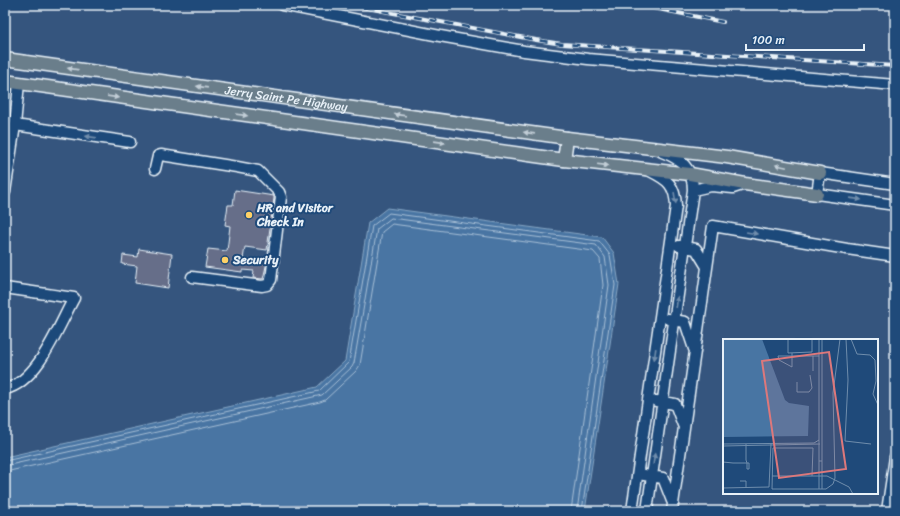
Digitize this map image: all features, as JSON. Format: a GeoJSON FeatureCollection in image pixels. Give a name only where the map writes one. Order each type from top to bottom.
{"type":"FeatureCollection","features":[{"type":"Feature","properties":{"kind":"main road","name":"Jerry Saint Pe Highway"},"geometry":{"type":"LineString","coordinates":[[5,59],[567,138],[754,160],[820,173]]}},
{"type":"Feature","properties":{"kind":"main road","name":"Jerry Saint Pe Highway"},"geometry":{"type":"LineString","coordinates":[[5,81],[564,160],[650,171],[690,174],[745,184],[817,194]]}},
{"type":"Feature","properties":{"kind":"main road"},"geometry":{"type":"LineString","coordinates":[[564,160],[567,138]]}},
{"type":"Feature","properties":{"kind":"lane"},"geometry":{"type":"LineString","coordinates":[[282,5],[432,35],[524,51],[588,59],[895,84]]}},
{"type":"Feature","properties":{"kind":"lane"},"geometry":{"type":"LineString","coordinates":[[5,192],[11,130],[18,83]]}},
{"type":"Feature","properties":{"kind":"lane"},"geometry":{"type":"LineString","coordinates":[[11,130],[130,142]]}},
{"type":"Feature","properties":{"kind":"lane"},"geometry":{"type":"LineString","coordinates":[[647,511],[693,190],[690,174],[680,160],[674,156],[652,148]]}},
{"type":"Feature","properties":{"kind":"lane"},"geometry":{"type":"LineString","coordinates":[[155,169],[158,156],[162,155],[258,171],[279,192],[281,197],[271,280],[267,285],[262,286],[192,277]]}},
{"type":"Feature","properties":{"kind":"lane"},"geometry":{"type":"LineString","coordinates":[[632,511],[676,206],[675,195],[671,184],[666,179],[650,171]]}},
{"type":"Feature","properties":{"kind":"lane"},"geometry":{"type":"LineString","coordinates":[[895,184],[820,173],[817,194],[895,205]]}},
{"type":"Feature","properties":{"kind":"lane"},"geometry":{"type":"LineString","coordinates":[[693,190],[710,186],[733,188],[745,184]]}},
{"type":"Feature","properties":{"kind":"lane"},"geometry":{"type":"LineString","coordinates":[[672,507],[713,226],[895,256]]}},
{"type":"Feature","properties":{"kind":"lane"},"geometry":{"type":"LineString","coordinates":[[671,244],[696,249],[707,267]]}},
{"type":"Feature","properties":{"kind":"lane"},"geometry":{"type":"LineString","coordinates":[[5,288],[74,298],[42,358],[32,373],[19,384],[5,389]]}},
{"type":"Feature","properties":{"kind":"lane"},"geometry":{"type":"LineString","coordinates":[[660,318],[685,322],[695,353]]}},
{"type":"Feature","properties":{"kind":"lane"},"geometry":{"type":"LineString","coordinates":[[649,400],[675,404],[684,427]]}},
{"type":"Feature","properties":{"kind":"lane"},"geometry":{"type":"LineString","coordinates":[[887,511],[895,457]]}},
{"type":"Feature","properties":{"kind":"lane"},"geometry":{"type":"LineString","coordinates":[[638,474],[663,478],[672,507]]}},
{"type":"Feature","properties":{"kind":"shaded area"},"geometry":{"type":"Polygon","coordinates":[[[5,5],[895,5],[895,511],[5,511],[5,5]]]}},
{"type":"Feature","properties":{"kind":"water"},"geometry":{"type":"Polygon","coordinates":[[[387,208],[602,237],[614,253],[619,284],[585,511],[5,511],[5,457],[317,387],[345,361],[368,223],[387,208]]]}},
{"type":"Feature","properties":{"kind":"building","name":"HR and Visitor Check In"},"geometry":{"type":"Polygon","coordinates":[[[235,190],[274,196],[267,250],[245,247],[243,259],[267,262],[263,279],[253,278],[254,271],[242,270],[242,272],[205,267],[208,249],[227,251],[230,226],[225,225],[228,205],[233,205],[235,190]]]}},
{"type":"Feature","properties":{"kind":"building"},"geometry":{"type":"Polygon","coordinates":[[[139,249],[172,254],[168,288],[135,283],[137,266],[122,264],[123,255],[138,257],[139,249]]]}},
{"type":"Feature","properties":{"kind":"railway"},"geometry":{"type":"LineString","coordinates":[[351,5],[562,44],[895,66]]}},
{"type":"Feature","properties":{"kind":"railway"},"geometry":{"type":"LineString","coordinates":[[638,5],[723,22]]}},
{"type":"Feature","properties":{"kind":"place","name":"HR and Visitor Check In"},"geometry":{"type":"Point","coordinates":[249,215]}},
{"type":"Feature","properties":{"kind":"place","name":"Security"},"geometry":{"type":"Point","coordinates":[225,260]}}]}
